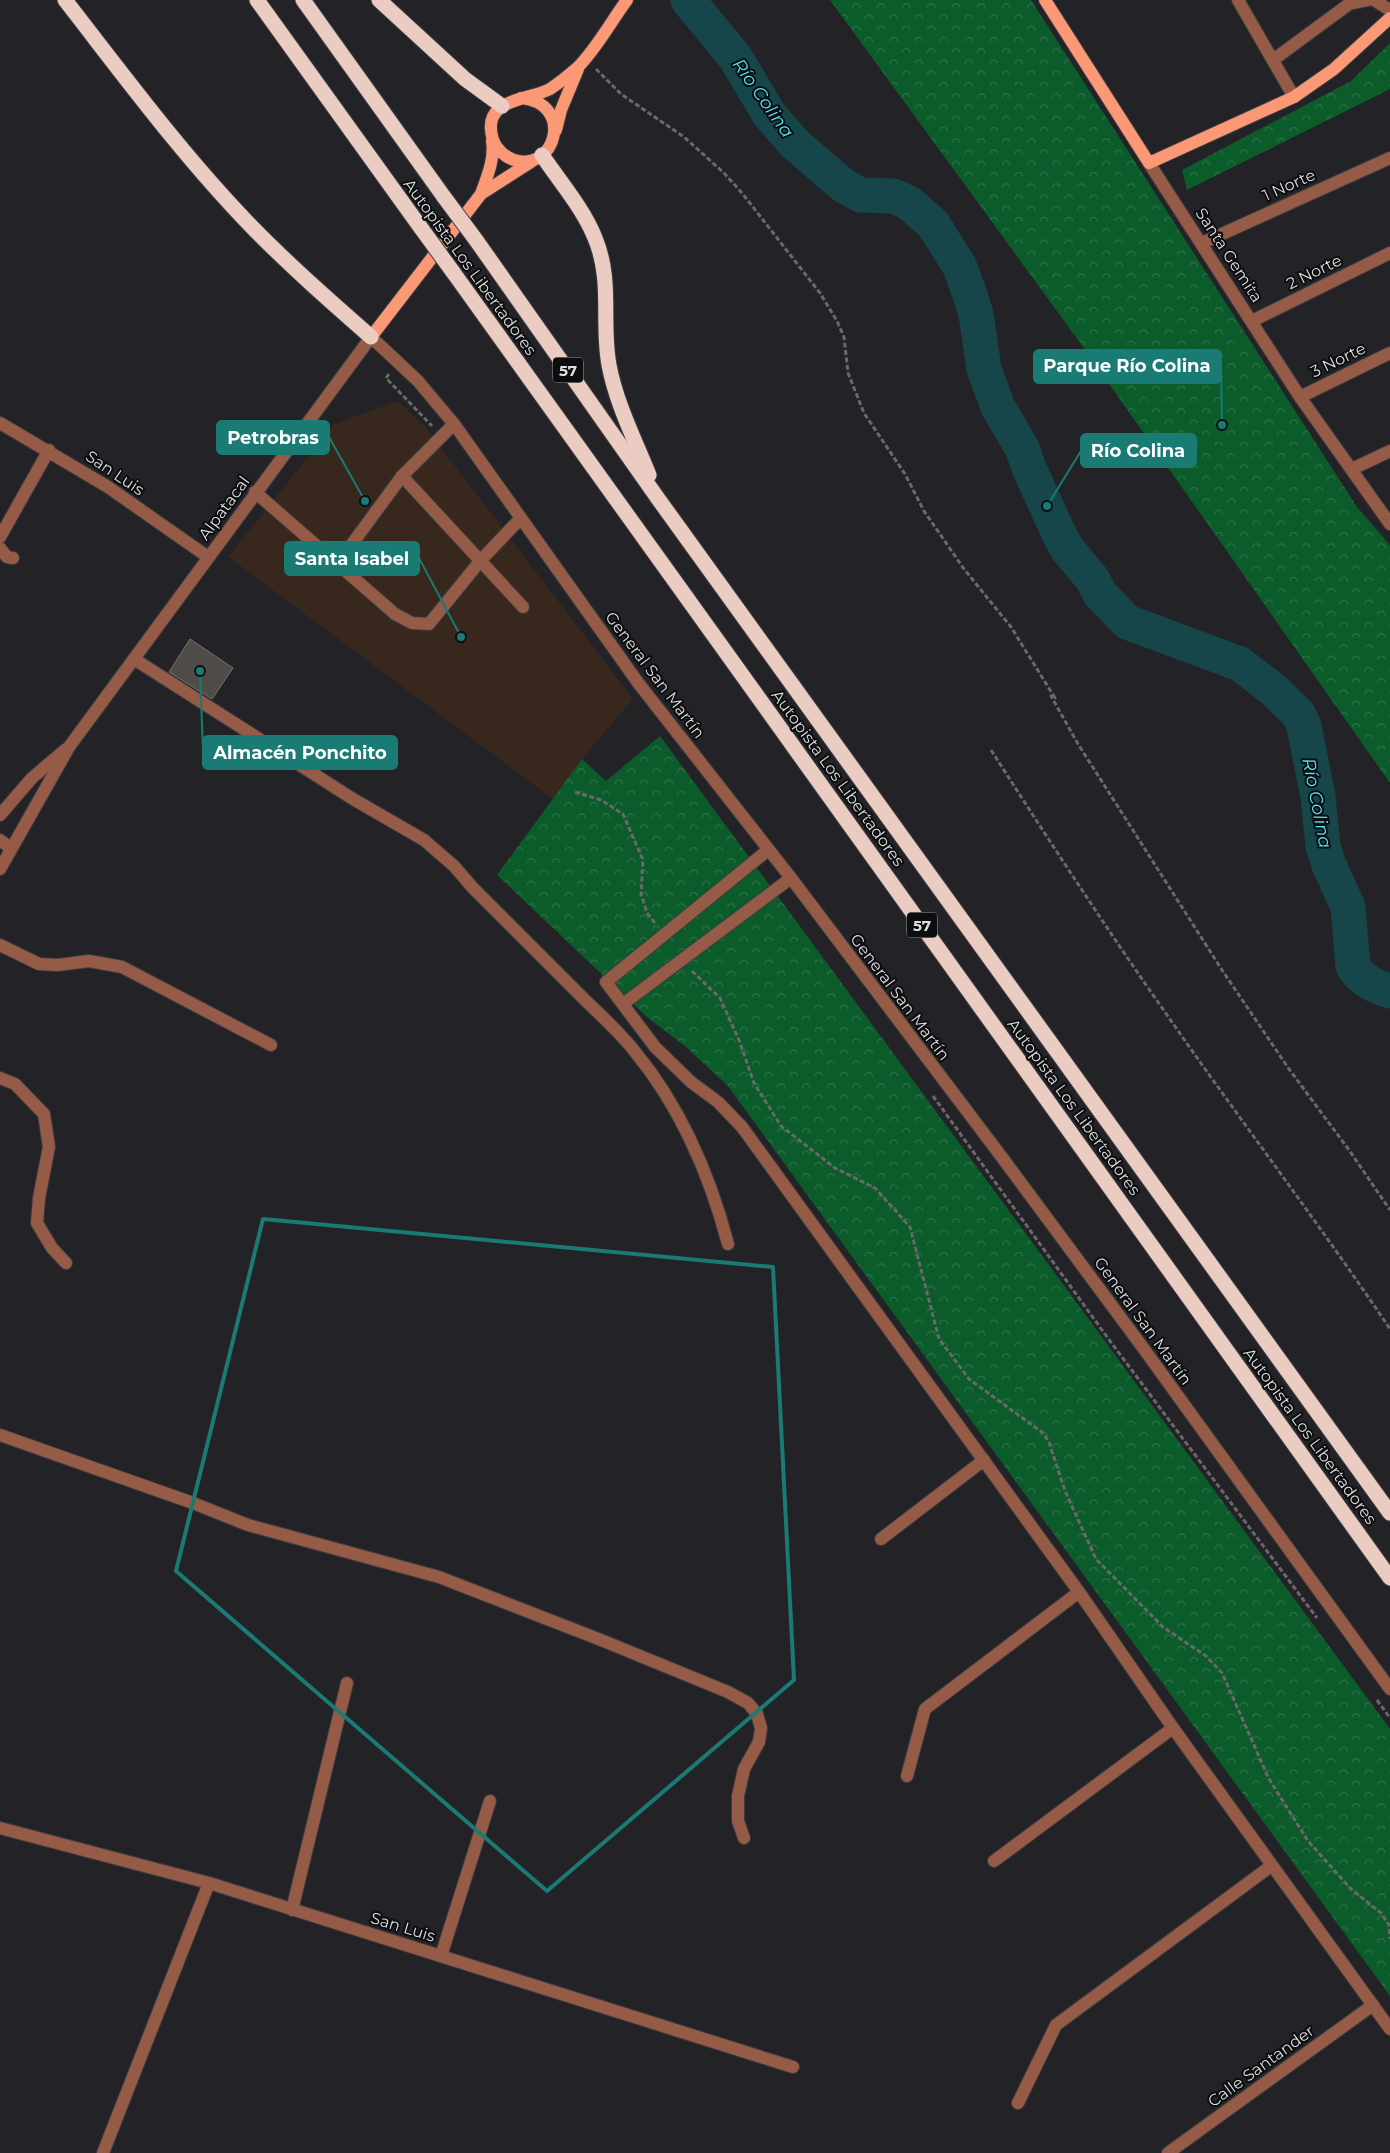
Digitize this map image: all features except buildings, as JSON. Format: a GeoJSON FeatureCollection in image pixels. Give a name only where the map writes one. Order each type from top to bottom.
{"type":"FeatureCollection","features":[{"type":"Feature","properties":{"kind":"highway"},"geometry":{"type":"LineString","coordinates":[[65,0],[151,110],[223,195],[289,262],[371,336]]}},
{"type":"Feature","properties":{"kind":"highway","name":"Autopista Los Libertadores"},"geometry":{"type":"LineString","coordinates":[[257,0],[1390,1578]]}},
{"type":"Feature","properties":{"kind":"highway","name":"Autopista Los Libertadores"},"geometry":{"type":"LineString","coordinates":[[303,0],[660,500],[1390,1513]]}},
{"type":"Feature","properties":{"kind":"highway"},"geometry":{"type":"LineString","coordinates":[[379,0],[465,79],[502,106]]}},
{"type":"Feature","properties":{"kind":"highway"},"geometry":{"type":"LineString","coordinates":[[540,157],[588,221],[596,238],[607,287],[606,338],[610,372],[619,401],[660,500]]}},
{"type":"Feature","properties":{"kind":"main road","name":"Alpatacal"},"geometry":{"type":"LineString","coordinates":[[481,194],[540,157],[552,144],[561,110],[582,62],[627,0]]}},
{"type":"Feature","properties":{"kind":"main road","name":"Santa Gemita"},"geometry":{"type":"LineString","coordinates":[[1045,0],[1149,163]]}},
{"type":"Feature","properties":{"kind":"main road"},"geometry":{"type":"LineString","coordinates":[[1149,163],[1294,97],[1334,68],[1390,18]]}},
{"type":"Feature","properties":{"kind":"main road","name":"Alpatacal"},"geometry":{"type":"LineString","coordinates":[[371,336],[481,194],[494,150],[491,133],[494,118],[502,106],[514,99],[533,96],[550,89],[582,62]]}},
{"type":"Feature","properties":{"kind":"main road"},"geometry":{"type":"LineString","coordinates":[[521,98],[540,102],[546,108],[552,116],[555,134]]}},
{"type":"Feature","properties":{"kind":"main road"},"geometry":{"type":"LineString","coordinates":[[491,133],[498,149],[512,160],[520,162],[540,157]]}},
{"type":"Feature","properties":{"kind":"street"},"geometry":{"type":"LineString","coordinates":[[1238,0],[1294,97]]}},
{"type":"Feature","properties":{"kind":"street"},"geometry":{"type":"LineString","coordinates":[[1273,60],[1349,4],[1368,0]]}},
{"type":"Feature","properties":{"kind":"street"},"geometry":{"type":"LineString","coordinates":[[1374,0],[1390,10]]}},
{"type":"Feature","properties":{"kind":"street","name":"1 Norte"},"geometry":{"type":"LineString","coordinates":[[1202,243],[1390,158]]}},
{"type":"Feature","properties":{"kind":"street","name":"Santa Gemita"},"geometry":{"type":"LineString","coordinates":[[1149,163],[1300,397],[1390,524]]}},
{"type":"Feature","properties":{"kind":"street","name":"2 Norte"},"geometry":{"type":"LineString","coordinates":[[1252,321],[1390,253]]}},
{"type":"Feature","properties":{"kind":"street","name":"General San Martín"},"geometry":{"type":"LineString","coordinates":[[371,336],[424,387],[454,424],[639,684],[790,878],[1129,1330],[1390,1688]]}},
{"type":"Feature","properties":{"kind":"street","name":"Alpatacal"},"geometry":{"type":"LineString","coordinates":[[0,869],[69,746],[371,336]]}},
{"type":"Feature","properties":{"kind":"street","name":"3 Norte"},"geometry":{"type":"LineString","coordinates":[[1300,397],[1390,353]]}},
{"type":"Feature","properties":{"kind":"street","name":"San Luis"},"geometry":{"type":"LineString","coordinates":[[0,423],[108,486],[208,557]]}},
{"type":"Feature","properties":{"kind":"street"},"geometry":{"type":"LineString","coordinates":[[338,563],[402,476],[454,424]]}},
{"type":"Feature","properties":{"kind":"street"},"geometry":{"type":"LineString","coordinates":[[0,537],[49,450]]}},
{"type":"Feature","properties":{"kind":"street"},"geometry":{"type":"LineString","coordinates":[[1352,469],[1390,451]]}},
{"type":"Feature","properties":{"kind":"street"},"geometry":{"type":"LineString","coordinates":[[402,476],[523,607]]}},
{"type":"Feature","properties":{"kind":"street"},"geometry":{"type":"LineString","coordinates":[[255,492],[394,614],[412,624],[429,624],[481,560],[520,519]]}},
{"type":"Feature","properties":{"kind":"street"},"geometry":{"type":"LineString","coordinates":[[0,548],[7,557],[13,558]]}},
{"type":"Feature","properties":{"kind":"street"},"geometry":{"type":"LineString","coordinates":[[134,659],[353,799],[424,840],[454,866],[480,895],[622,1037],[648,1068],[690,1139],[704,1170],[728,1244]]}},
{"type":"Feature","properties":{"kind":"street","name":"Alpatacal"},"geometry":{"type":"LineString","coordinates":[[0,815],[32,778],[69,746]]}},
{"type":"Feature","properties":{"kind":"street"},"geometry":{"type":"LineString","coordinates":[[0,840],[8,846],[10,851]]}},
{"type":"Feature","properties":{"kind":"street"},"geometry":{"type":"LineString","coordinates":[[768,850],[606,982],[655,1047],[691,1082],[718,1102],[742,1127],[1079,1592],[1271,1866],[1390,2029]]}},
{"type":"Feature","properties":{"kind":"street"},"geometry":{"type":"LineString","coordinates":[[622,1004],[790,878]]}},
{"type":"Feature","properties":{"kind":"street"},"geometry":{"type":"LineString","coordinates":[[0,945],[39,964],[49,965],[89,961],[122,967],[271,1045]]}},
{"type":"Feature","properties":{"kind":"street"},"geometry":{"type":"LineString","coordinates":[[0,1078],[15,1084],[44,1114],[49,1147],[37,1224],[52,1248],[66,1263]]}},
{"type":"Feature","properties":{"kind":"street"},"geometry":{"type":"LineString","coordinates":[[0,1435],[193,1503],[248,1525],[438,1578],[601,1640],[728,1692],[748,1703],[757,1714],[761,1728],[759,1742],[744,1769],[738,1796],[738,1821],[744,1838]]}},
{"type":"Feature","properties":{"kind":"street"},"geometry":{"type":"LineString","coordinates":[[881,1539],[984,1460]]}},
{"type":"Feature","properties":{"kind":"street"},"geometry":{"type":"LineString","coordinates":[[907,1776],[925,1709],[1079,1592]]}},
{"type":"Feature","properties":{"kind":"street"},"geometry":{"type":"LineString","coordinates":[[292,1910],[347,1683]]}},
{"type":"Feature","properties":{"kind":"street"},"geometry":{"type":"LineString","coordinates":[[994,1861],[1173,1728]]}},
{"type":"Feature","properties":{"kind":"street"},"geometry":{"type":"LineString","coordinates":[[441,1956],[490,1802]]}},
{"type":"Feature","properties":{"kind":"street","name":"San Luis"},"geometry":{"type":"LineString","coordinates":[[0,1828],[209,1883],[793,2067]]}},
{"type":"Feature","properties":{"kind":"street"},"geometry":{"type":"LineString","coordinates":[[1018,2103],[1056,2025],[1271,1866]]}},
{"type":"Feature","properties":{"kind":"street"},"geometry":{"type":"LineString","coordinates":[[104,2153],[209,1883]]}},
{"type":"Feature","properties":{"kind":"street","name":"Calle Santander"},"geometry":{"type":"LineString","coordinates":[[1168,2153],[1373,2005]]}},
{"type":"Feature","properties":{"kind":"path"},"geometry":{"type":"LineString","coordinates":[[582,62],[621,94],[684,137],[724,173],[820,293],[837,321],[844,337],[848,373],[864,413],[906,474],[924,511],[964,569],[1011,627],[1055,698],[1050,696],[1073,736],[1222,970],[1289,1069],[1349,1150],[1390,1210]]}},
{"type":"Feature","properties":{"kind":"path"},"geometry":{"type":"LineString","coordinates":[[399,362],[386,378],[441,437]]}},
{"type":"Feature","properties":{"kind":"path"},"geometry":{"type":"LineString","coordinates":[[991,750],[1080,887],[1167,1014],[1302,1202],[1390,1329]]}},
{"type":"Feature","properties":{"kind":"path"},"geometry":{"type":"LineString","coordinates":[[576,792],[601,800],[623,814],[643,860],[641,894],[645,906],[663,935]]}},
{"type":"Feature","properties":{"kind":"path"},"geometry":{"type":"LineString","coordinates":[[681,960],[720,998],[739,1040],[754,1083],[781,1126],[835,1168],[875,1188],[910,1227],[939,1339],[969,1379],[1043,1434],[1050,1442],[1065,1491],[1096,1559],[1163,1627],[1206,1656],[1222,1673],[1269,1779],[1308,1841],[1351,1889],[1381,1913],[1389,1925],[1390,1939]]}},
{"type":"Feature","properties":{"kind":"path"},"geometry":{"type":"LineString","coordinates":[[930,1092],[1110,1342],[1322,1626]]}},
{"type":"Feature","properties":{"kind":"path"},"geometry":{"type":"LineString","coordinates":[[1373,1695],[1390,1718]]}},
{"type":"Feature","properties":{"kind":"highlighted area"},"geometry":{"type":"Polygon","coordinates":[[[263,1219],[773,1267],[794,1680],[547,1891],[176,1571],[263,1219]]]}},
{"type":"Feature","properties":{"kind":"shaded area"},"geometry":{"type":"Polygon","coordinates":[[[398,401],[426,428],[633,699],[582,759],[553,799],[228,557],[334,424],[398,401]]]}},
{"type":"Feature","properties":{"kind":"green space"},"geometry":{"type":"Polygon","coordinates":[[[830,0],[1031,0],[1357,507],[1390,545],[1390,783],[1081,344],[830,0]]]}},
{"type":"Feature","properties":{"kind":"green space"},"geometry":{"type":"Polygon","coordinates":[[[1390,43],[1390,89],[1187,190],[1182,170],[1351,81],[1390,43]]]}},
{"type":"Feature","properties":{"kind":"green space"},"geometry":{"type":"Polygon","coordinates":[[[660,736],[1390,1729],[1390,1996],[728,1086],[686,1047],[648,1018],[497,875],[582,759],[606,781],[660,736]]]}},
{"type":"Feature","properties":{"kind":"waterway","name":"Río Colina"},"geometry":{"type":"LineString","coordinates":[[688,0],[735,57],[769,114],[795,144],[844,186],[861,195],[894,196],[909,203],[933,224],[959,265],[969,292],[976,314],[984,369],[998,407],[1022,448],[1029,468],[1060,536],[1068,550],[1093,580],[1100,594],[1127,622],[1240,664],[1275,691],[1299,715],[1304,726],[1318,797],[1323,846],[1329,865],[1348,907],[1353,966],[1369,982],[1390,991]]}},
{"type":"Feature","properties":{"kind":"place","name":"Parque Río Colina"},"geometry":{"type":"Point","coordinates":[1222,425]}},
{"type":"Feature","properties":{"kind":"place","name":"Petrobras"},"geometry":{"type":"Point","coordinates":[365,501]}},
{"type":"Feature","properties":{"kind":"place","name":"Río Colina"},"geometry":{"type":"Point","coordinates":[1047,506]}},
{"type":"Feature","properties":{"kind":"place","name":"Santa Isabel"},"geometry":{"type":"Point","coordinates":[461,637]}},
{"type":"Feature","properties":{"kind":"place","name":"Almacén Ponchito"},"geometry":{"type":"Point","coordinates":[200,671]}}]}
